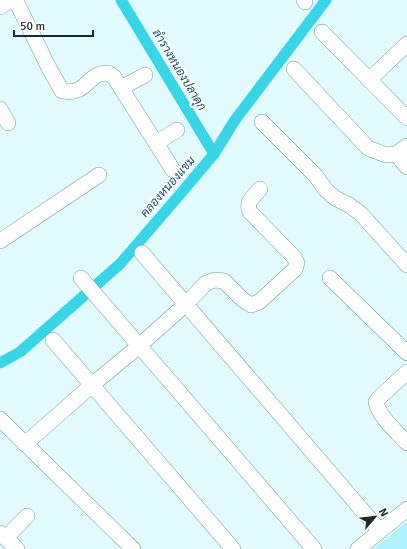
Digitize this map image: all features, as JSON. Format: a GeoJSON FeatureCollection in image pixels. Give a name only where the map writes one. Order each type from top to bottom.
{"type":"FeatureCollection","features":[{"type":"Feature","properties":{"kind":"street"},"geometry":{"type":"LineString","coordinates":[[11,2],[62,91],[66,92],[81,90],[98,74],[108,73],[114,77],[173,170]]}},
{"type":"Feature","properties":{"kind":"street"},"geometry":{"type":"LineString","coordinates":[[322,32],[407,118]]}},
{"type":"Feature","properties":{"kind":"street"},"geometry":{"type":"LineString","coordinates":[[369,80],[407,44]]}},
{"type":"Feature","properties":{"kind":"street"},"geometry":{"type":"LineString","coordinates":[[294,70],[368,148],[380,151],[386,155],[402,150],[407,166]]}},
{"type":"Feature","properties":{"kind":"street"},"geometry":{"type":"LineString","coordinates":[[121,88],[145,75]]}},
{"type":"Feature","properties":{"kind":"street"},"geometry":{"type":"LineString","coordinates":[[0,109],[8,123]]}},
{"type":"Feature","properties":{"kind":"street"},"geometry":{"type":"LineString","coordinates":[[262,122],[315,175],[326,190],[335,198],[349,205],[361,214],[407,265]]}},
{"type":"Feature","properties":{"kind":"street"},"geometry":{"type":"LineString","coordinates":[[156,143],[177,130]]}},
{"type":"Feature","properties":{"kind":"street"},"geometry":{"type":"LineString","coordinates":[[0,241],[99,175]]}},
{"type":"Feature","properties":{"kind":"street"},"geometry":{"type":"LineString","coordinates":[[25,444],[92,385],[140,346],[186,304],[206,283],[215,280],[224,281],[251,305],[259,302],[295,268],[297,263],[294,257],[250,212],[248,203],[260,189]]}},
{"type":"Feature","properties":{"kind":"street"},"geometry":{"type":"LineString","coordinates":[[142,253],[380,531]]}},
{"type":"Feature","properties":{"kind":"street"},"geometry":{"type":"LineString","coordinates":[[330,278],[407,353]]}},
{"type":"Feature","properties":{"kind":"street"},"geometry":{"type":"LineString","coordinates":[[84,282],[314,549]]}},
{"type":"Feature","properties":{"kind":"street"},"geometry":{"type":"LineString","coordinates":[[53,340],[233,549]]}},
{"type":"Feature","properties":{"kind":"street"},"geometry":{"type":"LineString","coordinates":[[407,372],[376,402],[377,408],[381,414],[407,443]]}},
{"type":"Feature","properties":{"kind":"street"},"geometry":{"type":"LineString","coordinates":[[0,419],[133,549]]}},
{"type":"Feature","properties":{"kind":"street"},"geometry":{"type":"LineString","coordinates":[[358,549],[407,509]]}},
{"type":"Feature","properties":{"kind":"street"},"geometry":{"type":"LineString","coordinates":[[17,549],[3,535],[27,516]]}},
{"type":"Feature","properties":{"kind":"shaded area"},"geometry":{"type":"Polygon","coordinates":[[[407,522],[407,549],[373,549],[407,522]]]}},
{"type":"Feature","properties":{"kind":"waterway","name":"ลำรางหนองปลาดุก"},"geometry":{"type":"LineString","coordinates":[[121,0],[214,154]]}},
{"type":"Feature","properties":{"kind":"waterway","name":"คลองหนองแขม"},"geometry":{"type":"LineString","coordinates":[[0,363],[20,352],[120,264],[214,154],[235,120],[326,0]]}}]}
